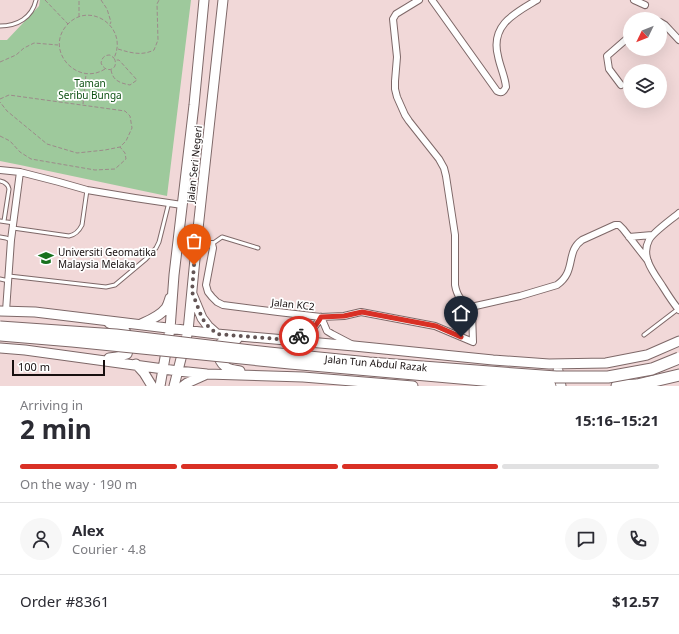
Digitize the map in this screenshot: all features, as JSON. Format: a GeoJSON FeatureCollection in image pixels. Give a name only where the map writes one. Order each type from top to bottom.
{"type":"FeatureCollection","features":[{"type":"Feature","properties":{"kind":"highway","name":"Jalan Tun Abdul Razak"},"geometry":{"type":"LineString","coordinates":[[0,327],[116,335],[369,363],[556,377],[608,377],[652,369],[679,358]]}},
{"type":"Feature","properties":{"kind":"highway","name":"Jalan Tun Abdul Razak"},"geometry":{"type":"LineString","coordinates":[[0,335],[72,340],[290,364],[550,386]]}},
{"type":"Feature","properties":{"kind":"highway"},"geometry":{"type":"LineString","coordinates":[[617,386],[637,385],[679,375]]}},
{"type":"Feature","properties":{"kind":"main road","name":"Jalan Seri Negeri"},"geometry":{"type":"LineString","coordinates":[[160,386],[170,329],[172,292],[194,105],[204,0]]}},
{"type":"Feature","properties":{"kind":"main road","name":"Jalan Seri Negeri"},"geometry":{"type":"LineString","coordinates":[[174,386],[188,331],[197,238],[225,0]]}},
{"type":"Feature","properties":{"kind":"main road"},"geometry":{"type":"LineString","coordinates":[[141,324],[160,314],[166,307],[172,292]]}},
{"type":"Feature","properties":{"kind":"main road"},"geometry":{"type":"LineString","coordinates":[[192,292],[202,318],[217,334]]}},
{"type":"Feature","properties":{"kind":"main road"},"geometry":{"type":"LineString","coordinates":[[3,311],[35,312],[217,334],[493,360],[553,364],[613,362],[647,355],[679,341]]}},
{"type":"Feature","properties":{"kind":"main road"},"geometry":{"type":"LineString","coordinates":[[101,320],[125,330],[130,342],[127,354],[101,360]]}},
{"type":"Feature","properties":{"kind":"main road"},"geometry":{"type":"LineString","coordinates":[[262,338],[228,339],[221,343],[218,352],[220,361],[227,368],[263,376]]}},
{"type":"Feature","properties":{"kind":"main road"},"geometry":{"type":"LineString","coordinates":[[0,348],[207,374],[303,377],[413,386]]}},
{"type":"Feature","properties":{"kind":"main road"},"geometry":{"type":"LineString","coordinates":[[493,360],[506,370],[508,378],[505,386]]}},
{"type":"Feature","properties":{"kind":"main road"},"geometry":{"type":"LineString","coordinates":[[136,364],[152,386]]}},
{"type":"Feature","properties":{"kind":"main road"},"geometry":{"type":"LineString","coordinates":[[553,364],[553,386]]}},
{"type":"Feature","properties":{"kind":"main road"},"geometry":{"type":"LineString","coordinates":[[553,364],[561,386]]}},
{"type":"Feature","properties":{"kind":"main road"},"geometry":{"type":"LineString","coordinates":[[183,386],[207,374]]}},
{"type":"Feature","properties":{"kind":"street"},"geometry":{"type":"LineString","coordinates":[[419,0],[396,14],[393,19],[397,57],[395,89],[397,97],[409,122],[439,159],[444,168],[455,235],[455,285],[460,299],[471,307],[553,287],[565,278],[575,246],[582,240],[615,225],[620,226],[648,261]]}},
{"type":"Feature","properties":{"kind":"street"},"geometry":{"type":"LineString","coordinates":[[432,0],[499,92],[503,92],[506,87],[496,49],[496,41],[500,28],[510,17],[538,0]]}},
{"type":"Feature","properties":{"kind":"street"},"geometry":{"type":"LineString","coordinates":[[634,0],[645,5]]}},
{"type":"Feature","properties":{"kind":"street"},"geometry":{"type":"LineString","coordinates":[[667,27],[679,40]]}},
{"type":"Feature","properties":{"kind":"street"},"geometry":{"type":"LineString","coordinates":[[621,85],[609,69],[607,56],[623,42]]}},
{"type":"Feature","properties":{"kind":"street"},"geometry":{"type":"LineString","coordinates":[[0,170],[20,172],[87,190],[182,205]]}},
{"type":"Feature","properties":{"kind":"street"},"geometry":{"type":"LineString","coordinates":[[3,311],[9,279],[11,240],[20,172]]}},
{"type":"Feature","properties":{"kind":"street"},"geometry":{"type":"LineString","coordinates":[[678,309],[650,268],[646,250],[648,240],[652,235],[679,213]]}},
{"type":"Feature","properties":{"kind":"street"},"geometry":{"type":"LineString","coordinates":[[629,237],[652,235]]}},
{"type":"Feature","properties":{"kind":"street","name":"Jalan KC2"},"geometry":{"type":"LineString","coordinates":[[212,244],[213,248],[206,285],[208,292],[217,302],[223,305],[321,317],[344,316],[362,312],[436,326],[473,342],[471,307]]}},
{"type":"Feature","properties":{"kind":"street"},"geometry":{"type":"LineString","coordinates":[[289,340],[312,330],[321,317]]}},
{"type":"Feature","properties":{"kind":"street"},"geometry":{"type":"LineString","coordinates":[[321,317],[327,331],[354,346]]}},
{"type":"Feature","properties":{"kind":"lane"},"geometry":{"type":"LineString","coordinates":[[0,26],[15,24],[21,21],[32,11],[36,0]]}},
{"type":"Feature","properties":{"kind":"lane"},"geometry":{"type":"LineString","coordinates":[[0,181],[8,185],[9,189],[2,221],[13,225],[69,236],[82,225],[87,190]]}},
{"type":"Feature","properties":{"kind":"lane"},"geometry":{"type":"LineString","coordinates":[[0,279],[106,287],[115,285],[146,260],[156,248],[170,202]]}},
{"type":"Feature","properties":{"kind":"lane"},"geometry":{"type":"LineString","coordinates":[[212,244],[222,237],[258,248]]}},
{"type":"Feature","properties":{"kind":"lane"},"geometry":{"type":"LineString","coordinates":[[0,238],[11,240]]}},
{"type":"Feature","properties":{"kind":"lane"},"geometry":{"type":"LineString","coordinates":[[644,335],[678,309]]}},
{"type":"Feature","properties":{"kind":"path"},"geometry":{"type":"LineString","coordinates":[[45,0],[68,24]]}},
{"type":"Feature","properties":{"kind":"path"},"geometry":{"type":"LineString","coordinates":[[76,0],[78,1],[78,17]]}},
{"type":"Feature","properties":{"kind":"path"},"geometry":{"type":"LineString","coordinates":[[101,0],[107,9],[111,22],[110,24]]}},
{"type":"Feature","properties":{"kind":"path"},"geometry":{"type":"LineString","coordinates":[[117,49],[134,53],[147,53],[154,50],[158,40],[157,4],[159,0]]}},
{"type":"Feature","properties":{"kind":"path"},"geometry":{"type":"LineString","coordinates":[[105,68],[97,72],[86,73],[76,70],[67,64],[59,45],[63,29],[78,17],[85,15],[101,18],[110,24],[117,38],[117,49],[114,58]]}},
{"type":"Feature","properties":{"kind":"path"},"geometry":{"type":"LineString","coordinates":[[0,62],[16,55],[24,48],[34,43],[59,45]]}},
{"type":"Feature","properties":{"kind":"path"},"geometry":{"type":"LineString","coordinates":[[110,55],[116,60],[119,60],[137,80],[130,85],[121,83],[113,78],[111,70],[105,68],[101,63],[105,56],[110,55]]}},
{"type":"Feature","properties":{"kind":"path"},"geometry":{"type":"LineString","coordinates":[[111,70],[115,67],[116,60]]}},
{"type":"Feature","properties":{"kind":"path"},"geometry":{"type":"LineString","coordinates":[[83,105],[86,73]]}},
{"type":"Feature","properties":{"kind":"path"},"geometry":{"type":"LineString","coordinates":[[0,99],[8,94],[125,111],[130,116],[132,128],[126,141],[120,147],[78,153],[47,144],[7,111],[0,102]]}},
{"type":"Feature","properties":{"kind":"path"},"geometry":{"type":"LineString","coordinates":[[0,136],[10,141],[20,152],[31,159],[96,170],[115,169],[126,159],[125,154],[120,147]]}},
{"type":"Feature","properties":{"kind":"green space","name":"Taman Seribu Bunga"},"geometry":{"type":"Polygon","coordinates":[[[40,0],[191,0],[167,196],[0,161],[0,40],[7,40],[39,6],[40,0]]]}},
{"type":"Feature","properties":{"kind":"way so far"},"geometry":{"type":"LineString","coordinates":[[194,265],[192,292],[202,318],[217,334],[289,340],[299,336]]}},
{"type":"Feature","properties":{"kind":"place","name":"Universiti Geomatika Malaysia Melaka"},"geometry":{"type":"Point","coordinates":[46,258]}},
{"type":"Feature","properties":{"kind":"route"},"geometry":{"type":"LineString","coordinates":[[299,336],[312,330],[321,317],[344,316],[362,312],[436,326],[461,337]]}}]}
